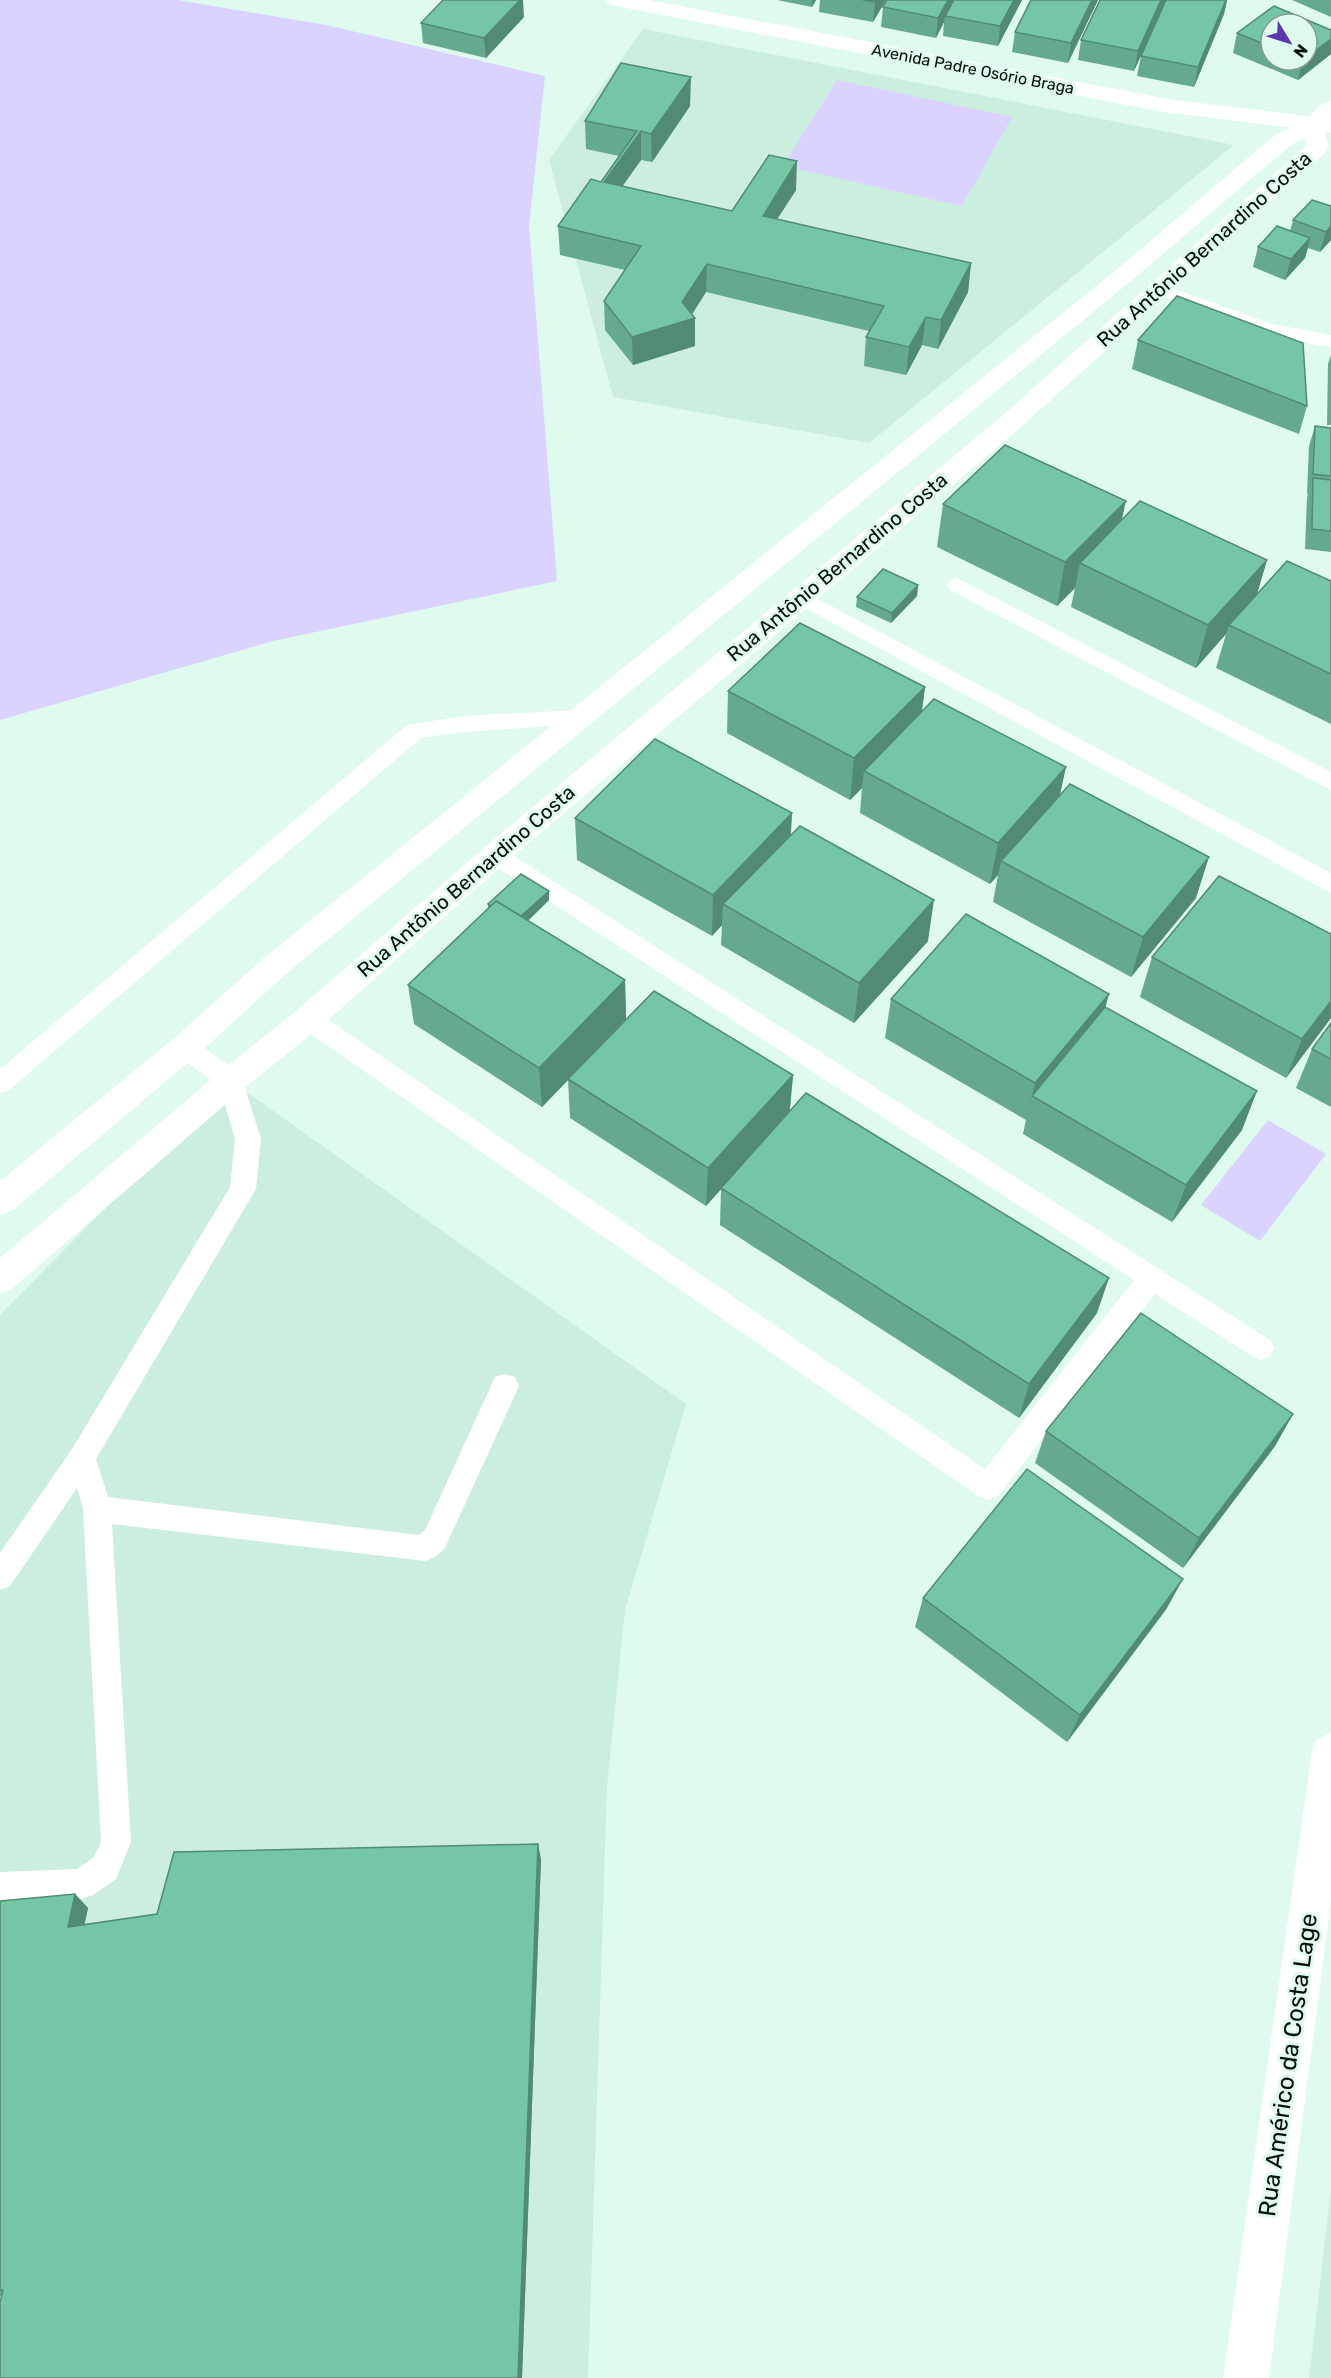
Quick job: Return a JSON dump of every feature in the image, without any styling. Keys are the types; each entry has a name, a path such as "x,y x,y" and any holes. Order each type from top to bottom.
{"street":[{"name":"Avenida Padre Osório Braga","path":"616,0 1174,106 1325,120"},
{"name":"Rua Antônio Bernardino Costa","path":"0,1279 231,1081 309,1019 495,855 1026,408 1318,147 1325,120"},
{"name":"Rua Antônio Bernardino Costa","path":"0,1201 185,1047 276,965 985,389 1283,140 1325,120"},
{"path":"985,389 1026,408"},
{"name":"Rua Américo da Costa Lage","path":"1246,2378 1331,1752"}],"lane":[{"path":"1159,289 1264,327 1314,340 1331,341"},
{"path":"957,585 1331,782"},
{"path":"801,597 1331,884"},
{"path":"0,1083 416,731 463,724 578,718"},
{"path":"495,855 1261,1348"},
{"path":"309,1019 988,1487 1152,1278"},
{"path":"0,1577 82,1458 243,1189 248,1139 231,1081 185,1047"},
{"path":"97,1509 425,1548 435,1539 505,1386"},
{"path":"0,1887 82,1884 105,1868 116,1842 97,1509 82,1458"}],"shaded area":[{"path":"0,0 178,0 326,25 545,76 529,226 557,581 273,641 0,720"},
{"path":"643,29 1234,145 869,443 613,397 549,160"},
{"path":"837,80 1012,117 962,206 783,166"},
{"path":"231,1081 686,1404 625,1610 607,1786 588,2378 0,2378 0,1315"},
{"path":"1268,1120 1326,1154 1260,1241 1201,1205"},
{"path":"1331,2190 1331,2378 1309,2378"}],"building":[{"path":"443,0 520,0 484,38 421,23"},
{"path":"887,0 948,0 938,18 883,7"},
{"path":"954,0 1014,0 1000,26 945,16"},
{"path":"1031,0 1092,0 1071,43 1015,32"},
{"path":"1100,0 1161,0 1138,51 1081,40"},
{"path":"1166,0 1226,0 1198,67 1141,56"},
{"path":"1274,6 1288,12 1266,12"},
{"path":"1259,17 1259,42 1237,33"},
{"path":"1319,25 1331,30 1331,39 1319,48"},
{"path":"621,63 691,77 651,134 641,131 604,182 732,211 769,155 797,161 763,216 971,263 941,320 926,317 909,347 866,337 884,306 707,264 682,302 695,318 632,337 604,301 641,246 558,226 591,179 601,182 637,131 585,121"},
{"path":"1312,200 1331,206 1331,226 1326,232 1293,220"},
{"path":"1277,226 1310,238 1291,259 1258,247"},
{"path":"1177,296 1303,343 1307,406 1138,340"},
{"path":"1315,426 1331,428 1331,476 1313,474"},
{"path":"1005,445 1126,501 1065,562 943,504"},
{"path":"1313,478 1331,480 1331,531 1312,529"},
{"path":"1140,501 1267,560 1208,625 1080,563"},
{"path":"1287,561 1331,581 1331,674 1229,625"},
{"path":"883,569 918,585 892,613 857,597"},
{"path":"800,623 925,687 854,758 728,691"},
{"path":"934,699 1066,767 998,843 864,771"},
{"path":"655,739 792,813 713,895 575,818"},
{"path":"1070,784 1209,857 1143,937 1001,861"},
{"path":"800,826 934,900 859,983 723,904"},
{"path":"521,874 549,891 521,916 496,901 491,906 488,904"},
{"path":"1219,876 1331,934 1331,1001 1302,1039 1152,957"},
{"path":"496,901 625,980 539,1068 408,985"},
{"path":"966,914 1109,994 1035,1083 891,999"},
{"path":"654,991 793,1075 708,1168 568,1079"},
{"path":"1105,1007 1257,1091 1186,1185 1032,1096"},
{"path":"1331,1023 1331,1059 1312,1049"},
{"path":"806,1093 1109,1278 1029,1384 721,1188"},
{"path":"1141,1313 1293,1414 1199,1538 1046,1431"},
{"path":"1027,1469 1183,1579 1080,1715 923,1598"},
{"path":"538,1844 518,2378 0,2378 0,2302 3,2290 0,2290 0,1901 75,1894 68,1927 157,1914 174,1852"}]}
